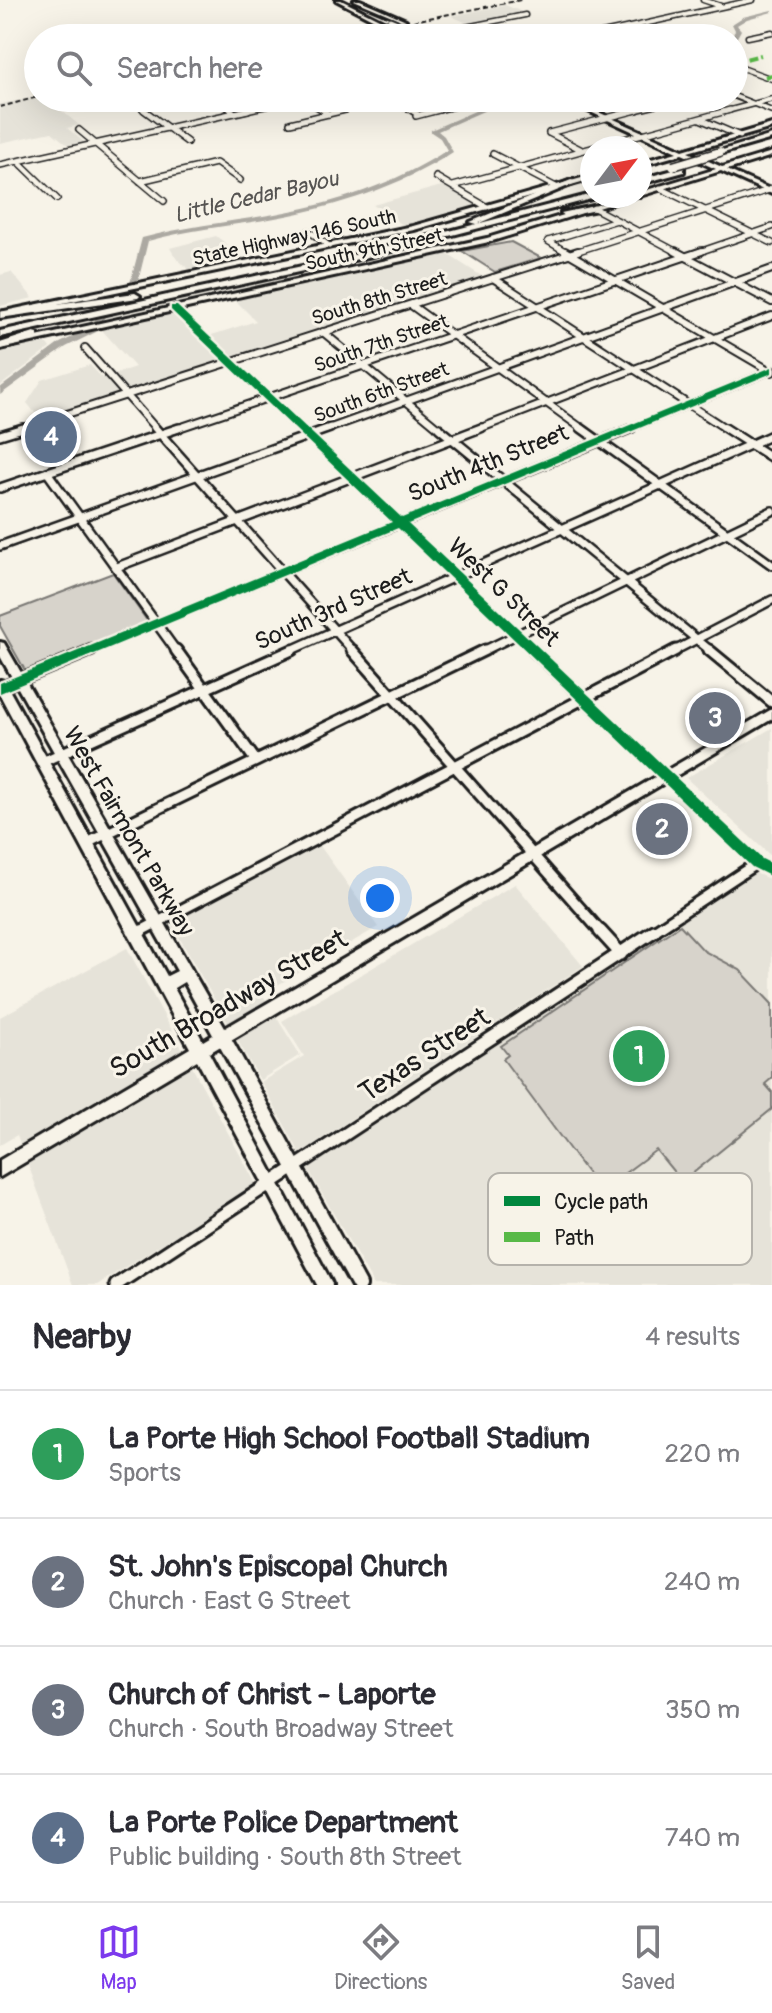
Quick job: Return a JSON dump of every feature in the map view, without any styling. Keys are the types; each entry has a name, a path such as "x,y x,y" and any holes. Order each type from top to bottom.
{"highway":[{"path":"652,175 772,137"},
{"path":"724,154 772,144"},
{"path":"466,226 574,182"},
{"path":"0,346 142,296 466,226 580,193"},
{"path":"0,315 124,313 486,227 580,200"},
{"path":"486,227 594,208"},
{"path":"0,331 92,314"}],"main road":[{"path":"338,0 384,23 404,20 356,0"},
{"path":"347,0 400,24"},
{"path":"594,112 770,190"},
{"path":"652,161 772,126"},
{"path":"699,147 700,152 721,162 738,164"},
{"path":"652,190 772,154"},
{"path":"665,157 681,159 702,168 703,175"},
{"path":"738,164 737,172 747,181"},
{"name":"State Highway 146 South","path":"0,315 414,228 580,180"},
{"name":"South 9th Street","path":"124,313 174,308 489,240 594,208"},
{"name":"West Fairmont Parkway","path":"0,646 222,1036"},
{"name":"West Fairmont Parkway","path":"1,687 199,1049"},
{"name":"South Broadway Street","path":"0,1169 772,713"},
{"path":"164,986 185,974"}],"street":[{"path":"703,0 723,7"},
{"path":"645,24 753,0"},
{"path":"480,24 525,15"},
{"path":"748,37 772,32"},
{"path":"748,70 772,79"},
{"path":"748,106 772,99"},
{"path":"748,102 772,111"},
{"path":"146,112 187,142"},
{"path":"0,165 240,112"},
{"path":"290,123 337,112"},
{"path":"580,149 549,133 630,112"},
{"path":"634,136 725,112"},
{"path":"700,119 740,136"},
{"path":"79,130 164,201"},
{"path":"453,186 580,151"},
{"path":"493,154 556,187"},
{"path":"18,161 57,199"},
{"path":"140,181 216,163 240,180"},
{"path":"436,177 487,207"},
{"path":"660,188 772,243"},
{"name":"South 8th Street","path":"0,435 770,190"},
{"path":"594,208 772,302"},
{"path":"617,220 548,241 771,371"},
{"name":"South 7th Street","path":"0,488 772,227"},
{"path":"309,231 329,246"},
{"name":"South 6th Street","path":"0,546 772,269"},
{"path":"493,278 772,458"},
{"path":"411,305 772,565"},
{"name":"West G Street","path":"174,308 757,863 772,871"},
{"path":"117,567 772,316"},
{"path":"323,332 772,702"},
{"path":"85,348 621,954"},
{"name":"South 4th Street","path":"1,687 771,371"},
{"name":"South 3rd Street","path":"42,762 772,435"},
{"path":"47,472 256,761"},
{"path":"87,843 772,511"},
{"path":"135,934 772,600"},
{"name":"Texas Street","path":"116,1285 757,863"},
{"path":"222,1036 359,1285"},
{"path":"199,1049 325,1285"}],"shaded area":[{"path":"505,5 527,14 477,24 451,16"},
{"path":"24,100 24,112 63,112 79,125 67,128 85,143 69,146 52,132 0,143 0,104"},
{"path":"445,185 479,206 406,227 373,205"},
{"path":"216,236 247,260 192,272 170,248"},
{"path":"511,242 541,258 495,272 462,251"},
{"path":"447,254 483,277 40,419 27,403 42,380 90,365 102,378 135,367 101,329 171,313 199,339 256,321 235,300"},
{"path":"11,272 33,298 0,306 0,275"},
{"path":"44,340 50,348 0,386 0,350"},
{"path":"113,573 148,622 26,672 0,626 0,616"},
{"path":"772,728 772,857 686,778"},
{"path":"320,846 378,927 262,994 300,1055 260,1080 171,923"},
{"path":"755,873 772,880 772,1285 374,1285 308,1169"},
{"path":"515,884 583,966 300,1153 261,1082 304,1056 282,1021"},
{"path":"680,925 704,951 740,970 772,1004 772,1078 765,1084 772,1092 772,1109 693,1173 675,1173 656,1150 625,1173 587,1173 503,1059 508,1055 501,1046"},
{"path":"127,948 256,1184 97,1285 73,1285 17,1135 0,1145 0,1017"}],"waterway":[{"name":"Little Cedar Bayou","path":"736,24 745,18 772,11"},
{"name":"Little Cedar Bayou","path":"0,392 63,345 95,329 100,317 132,292 145,240 311,208 374,190 415,172 451,151 442,137 433,131 477,112"}],"railway":[{"path":"398,24 521,0"},
{"path":"0,107 24,101"}],"marked path":[{"path":"748,58 761,55"},
{"path":"765,77 772,75"}],"cycle path":[{"path":"174,308 757,863 772,871"},
{"path":"0,688 772,370"}],"place":[{"name":"La Porte Police Department","path":"51,437"},
{"name":"Church of Christ - Laporte","path":"715,718"},
{"name":"St. John's Episcopal Church","path":"662,829"},
{"name":"La Porte High School Football Stadium","path":"639,1056"}]}
